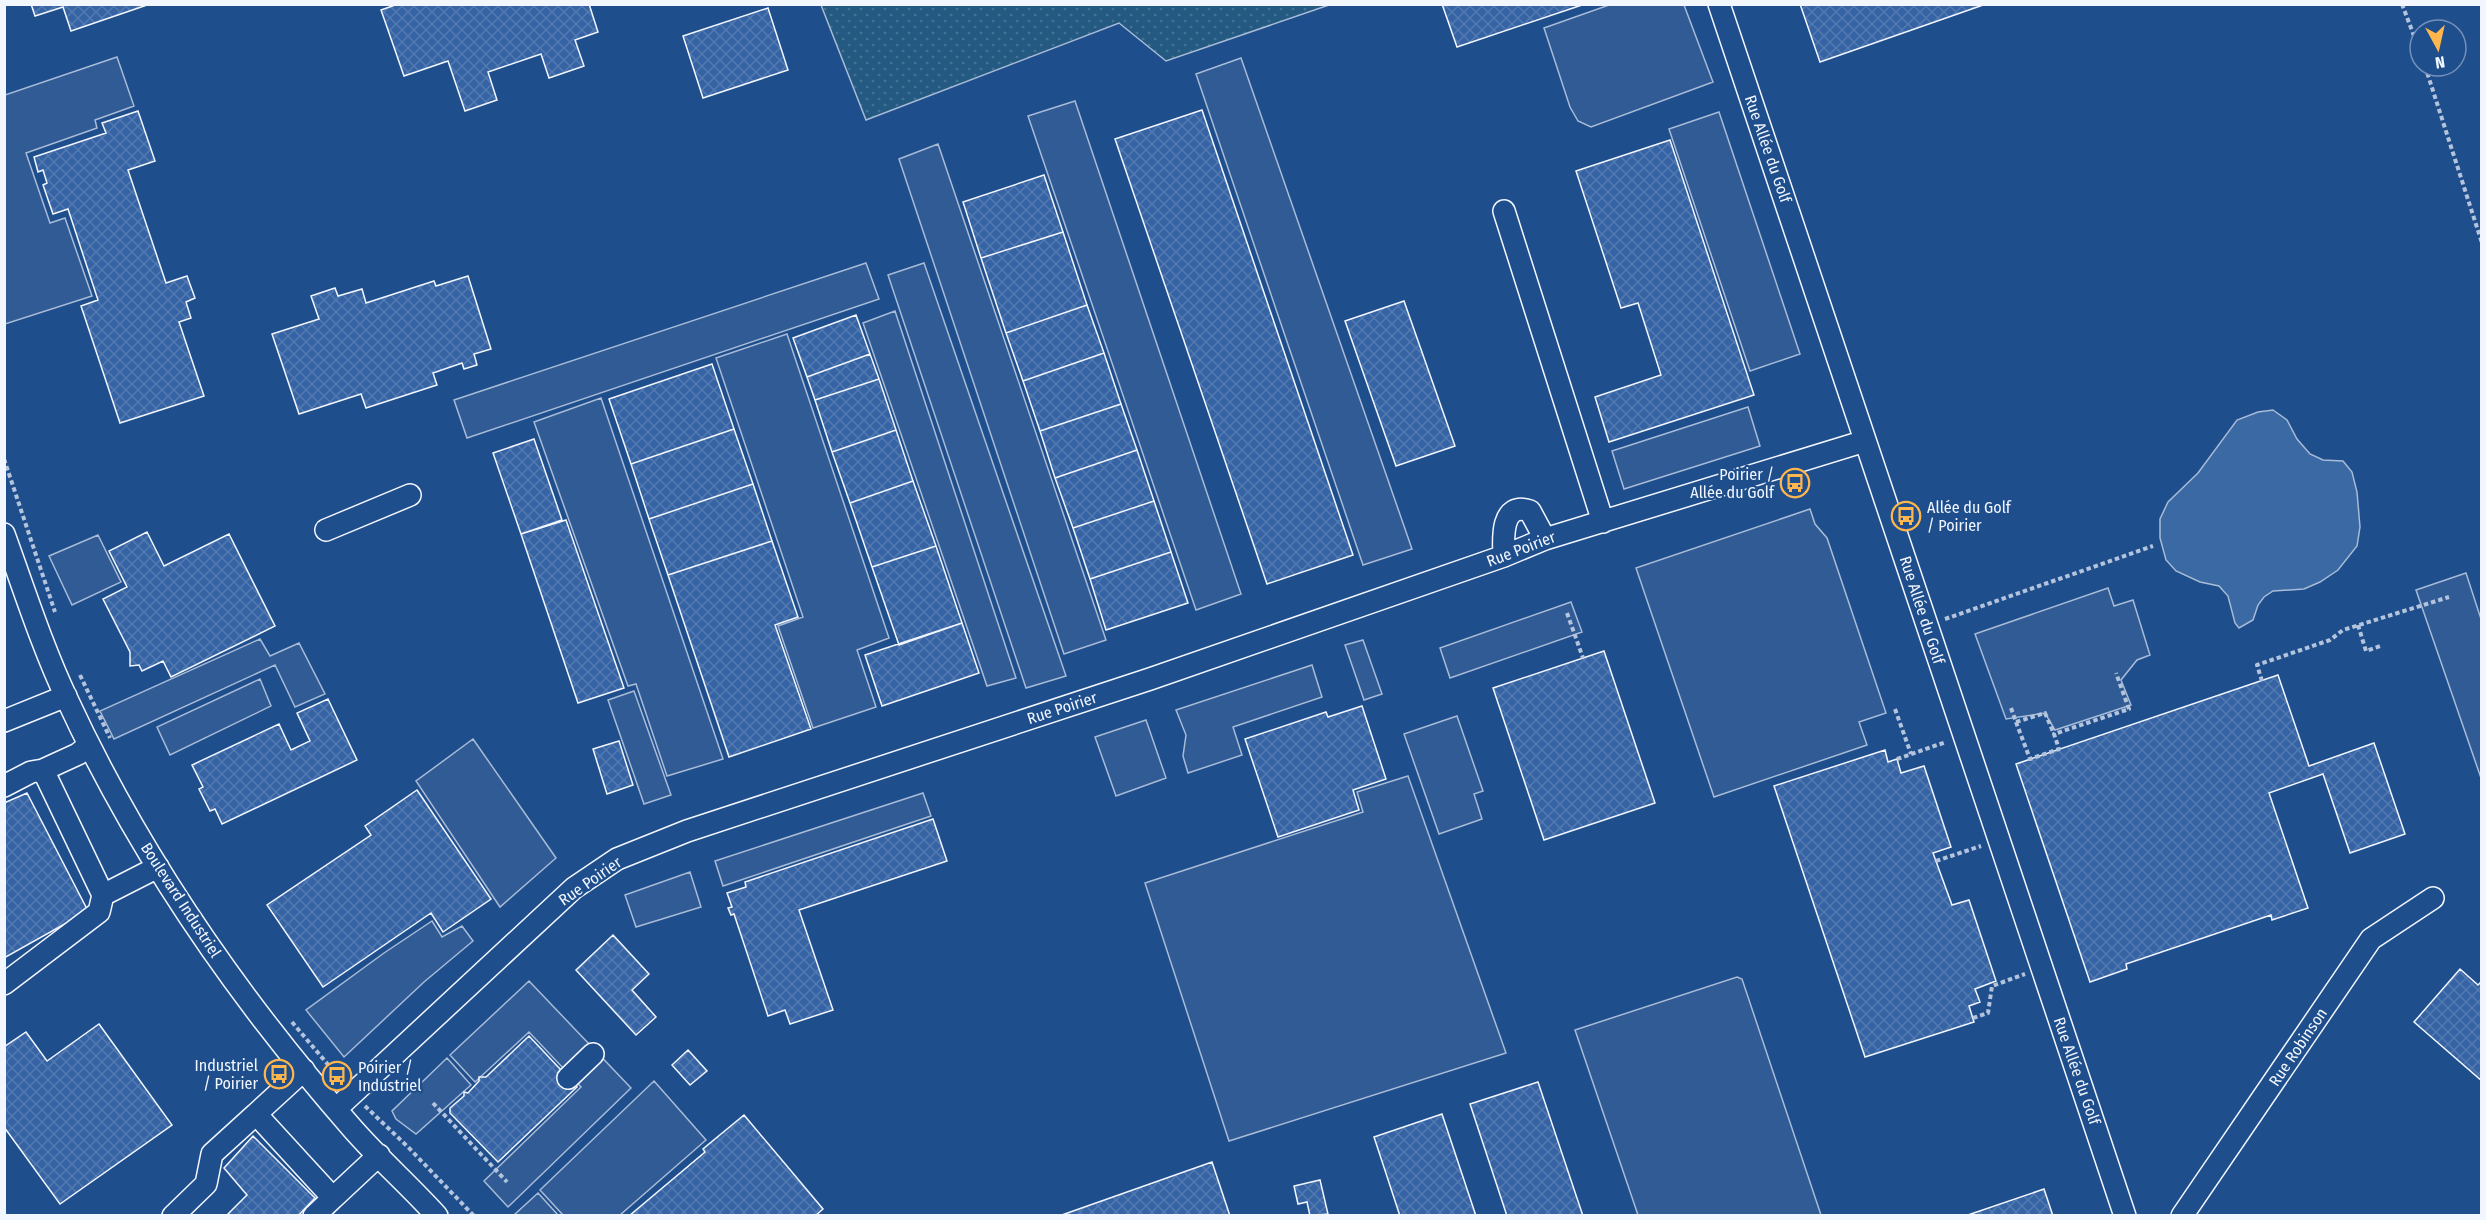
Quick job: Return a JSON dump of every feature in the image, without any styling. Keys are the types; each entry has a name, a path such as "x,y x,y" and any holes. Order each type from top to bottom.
{"street":[{"name":"Rue Allée du Golf","path":"1719,4 2126,1215"},
{"path":"1504,211 1603,522"},
{"name":"Rue Poirier","path":"336,1109 574,888 617,859 676,835 1150,679 1504,556 1545,539 1865,441"},
{"path":"326,530 410,495"},
{"path":"1504,556 1503,531 1508,516 1513,511 1519,509 1530,512 1545,539"},
{"name":"Boulevard Industriel","path":"4,534 66,696 124,811 158,867 210,945 304,1070 426,1212"},
{"path":"4,721 66,696"},
{"path":"4,786 78,754 89,745"},
{"path":"4,984 99,912 103,895 43,770"},
{"path":"103,895 158,867"},
{"name":"Rue Robinson","path":"2182,1215 2371,939 2433,898"},
{"path":"568,1078 593,1054"},
{"path":"173,1215 206,1184 212,1155 304,1070"},
{"path":"256,1114 333,1198"},
{"path":"314,1215 379,1155"}],"path":[{"path":"2402,4 2408,20"},
{"path":"2429,78 2481,243"},
{"path":"4,459 58,620"},
{"path":"1927,626 2153,546"},
{"path":"2262,681 2256,665 2330,640 2343,630 2448,597"},
{"path":"1567,613 1583,658"},
{"path":"2358,626 2366,651 2380,646"},
{"path":"78,670 113,744"},
{"path":"2054,734 2129,709 2116,673"},
{"path":"2011,708 2016,722 2030,759 2059,749 2045,712 2016,722"},
{"path":"1895,710 1911,754"},
{"path":"1897,759 1964,736"},
{"path":"1936,861 1999,840"},
{"path":"1973,1018 1988,1013 1992,986 2042,968"},
{"path":"290,1020 337,1076"},
{"path":"433,1103 507,1182"},
{"path":"373,1115 408,1147 474,1215"}],"shaded area":[{"path":"821,5 1329,5 1166,61 1119,23 866,120"},
{"path":"1609,5 1684,5 1713,82 1591,127 1578,121 1570,107 1544,28"},
{"path":"117,57 134,106 95,120 97,128 26,153 50,223 65,218 92,296 5,324 5,95"},
{"path":"1241,58 1412,549 1363,565 1196,74"},
{"path":"1075,101 1241,594 1196,610 1028,116"},
{"path":"1719,112 1800,354 1750,371 1669,129"},
{"path":"938,144 1106,640 1064,654 899,159"},
{"path":"866,263 879,299 467,438 454,400"},
{"path":"924,263 1066,676 1026,688 888,275"},
{"path":"895,311 1016,678 987,686 863,323"},
{"path":"787,334 889,638 857,650 876,707 813,728 778,626 803,617 716,358"},
{"path":"601,398 723,759 667,776 636,684 628,686 534,422"},
{"path":"1748,407 1760,446 1624,489 1612,451"},
{"path":"2273,410 2287,420 2297,439 2310,454 2323,460 2343,461 2352,472 2357,492 2360,527 2357,546 2338,570 2304,589 2273,591 2258,605 2253,620 2239,628 2235,623 2228,596 2219,586 2200,582 2176,571 2166,560 2160,538 2160,519 2168,502 2198,473 2237,420 2258,412"},
{"path":"1810,509 1815,524 1827,538 1886,713 1859,722 1867,745 1714,797 1636,568"},
{"path":"98,535 121,582 72,605 49,556"},
{"path":"2466,573 2481,619 2481,778 2416,590"},
{"path":"2108,588 2114,606 2133,600 2150,655 2137,660 2121,680 2131,705 2055,730 2045,713 2006,719 1975,634"},
{"path":"1571,602 1582,632 1450,678 1440,648"},
{"path":"260,639 270,656 299,643 325,694 295,707 275,665 114,739 100,711"},
{"path":"1363,640 1382,694 1364,700 1345,645"},
{"path":"1312,665 1322,697 1233,727 1242,755 1188,773 1183,756 1186,735 1176,710"},
{"path":"260,679 271,706 170,755 157,727"},
{"path":"634,691 671,795 644,804 608,700"},
{"path":"1457,716 1483,791 1474,794 1482,819 1439,834 1404,734"},
{"path":"1146,720 1166,778 1116,796 1095,737"},
{"path":"473,739 556,858 500,907 416,781"},
{"path":"1408,776 1506,1053 1229,1141 1145,883 1363,812 1357,792"},
{"path":"923,793 931,816 723,886 715,861"},
{"path":"690,872 701,907 636,927 625,895"},
{"path":"432,921 442,937 462,926 473,941 424,982 344,1057 306,1010"},
{"path":"1737,977 1742,979 1821,1215 1638,1215 1575,1030"},
{"path":"529,981 631,1088 508,1207 484,1181 581,1087 529,1032 475,1082 450,1055"},
{"path":"447,1058 471,1085 416,1134 396,1119 392,1111"},
{"path":"654,1081 706,1140 620,1215 563,1215 540,1190"},
{"path":"538,1193 558,1215 514,1215"}],"building":[{"path":"31,4 150,4 71,31 63,7 35,16"},
{"path":"398,4 589,4 598,32 575,40 584,66 549,78 541,54 488,72 497,100 465,111 448,61 404,76 381,10"},
{"path":"1442,4 1585,4 1457,47"},
{"path":"1800,4 1986,4 1820,62"},
{"path":"768,8 788,70 703,98 683,36"},
{"path":"1202,110 1353,555 1267,584 1115,139"},
{"path":"138,111 155,161 128,170 166,283 187,276 195,298 186,302 191,318 179,322 204,396 120,423 81,306 98,300 68,209 53,214 43,185 47,183 43,170 38,172 34,157 106,133 102,123"},
{"path":"1670,140 1754,395 1609,442 1595,397 1661,375 1638,303 1621,308 1576,171"},
{"path":"1044,175 1063,232 981,258 963,202"},
{"path":"1063,232 1087,305 1006,333 981,258"},
{"path":"468,276 491,349 474,354 477,365 464,369 462,363 433,373 437,385 366,408 361,394 299,414 272,334 319,319 311,296 335,288 338,296 362,289 366,303 434,281 436,286"},
{"path":"1404,301 1455,446 1396,466 1345,321"},
{"path":"1087,305 1104,353 1023,381 1006,333"},
{"path":"856,315 870,354 807,377 793,338"},
{"path":"1104,353 1121,404 1040,431 1023,381"},
{"path":"870,354 879,379 815,400 807,377"},
{"path":"712,364 734,429 631,464 609,399"},
{"path":"879,379 896,430 832,452 815,400"},
{"path":"1121,404 1137,450 1055,478 1040,431"},
{"path":"734,429 753,484 649,519 631,464"},
{"path":"896,430 913,481 850,503 832,452"},
{"path":"534,439 562,520 521,534 493,453"},
{"path":"1137,450 1154,501 1073,528 1055,478"},
{"path":"913,481 936,546 872,567 850,503"},
{"path":"753,484 772,541 668,575 649,519"},
{"path":"1154,501 1171,552 1090,579 1073,528"},
{"path":"566,520 624,688 578,703 521,534"},
{"path":"147,532 164,566 229,534 275,626 171,677 163,661 142,671 139,665 130,666 130,652 103,599 127,587 109,551"},
{"path":"772,541 798,617 775,625 811,729 729,757 668,575"},
{"path":"936,546 962,623 899,645 872,567"},
{"path":"1171,552 1188,603 1106,630 1090,579"},
{"path":"962,623 979,673 882,706 865,655"},
{"path":"1604,651 1655,803 1544,840 1493,688"},
{"path":"2278,675 2309,766 2374,743 2405,834 2350,853 2323,774 2269,793 2308,908 2272,920 2271,915 2126,964 2127,969 2090,982 2016,764"},
{"path":"328,699 357,760 222,824 215,809 210,811 199,789 203,787 192,765 279,724 291,750 310,741 297,713"},
{"path":"1362,706 1386,779 1353,790 1359,810 1278,837 1245,739 1326,712 1328,717"},
{"path":"619,741 633,785 607,794 593,749"},
{"path":"1885,750 1888,762 1897,759 1901,773 1924,766 1951,847 1933,853 1952,905 1969,900 1996,981 1975,989 1980,1002 1969,1006 1974,1022 1865,1057 1774,786"},
{"path":"417,790 491,899 443,932 431,913 323,987 267,905 371,835 365,826"},
{"path":"27,793 88,911 4,958 4,803"},
{"path":"933,819 947,861 799,910 833,1010 790,1024 785,1010 768,1016 734,914 731,915 728,908 732,907 727,893 746,887 745,882"},
{"path":"613,935 649,974 632,990 656,1017 636,1035 576,970"},
{"path":"2460,969 2478,985 2482,981 2482,1081 2414,1022"},
{"path":"99,1024 172,1125 60,1204 4,1127 4,1047 26,1032 47,1061"},
{"path":"529,1036 577,1087 498,1162 450,1113 450,1108 464,1096 464,1092 468,1093 479,1081 479,1077 486,1077"},
{"path":"688,1050 707,1071 690,1085 672,1065"},
{"path":"1538,1082 1583,1216 1507,1216 1470,1104"},
{"path":"1442,1114 1476,1216 1400,1216 1374,1137"},
{"path":"744,1115 823,1209 815,1216 629,1216 705,1152 703,1149"},
{"path":"253,1136 315,1198 298,1216 226,1216 247,1195 224,1168"},
{"path":"1212,1162 1230,1216 1059,1216"},
{"path":"1320,1180 1328,1214 1310,1216 1307,1202 1298,1204 1294,1186"},
{"path":"2044,1189 2053,1216 1965,1216"}],"place":[{"name":"Poirier / Allée du Golf","path":"1795,483"},
{"name":"Allée du Golf / Poirier","path":"1906,516"},
{"name":"Industriel / Poirier","path":"279,1074"},
{"name":"Poirier / Industriel","path":"337,1076"}]}
